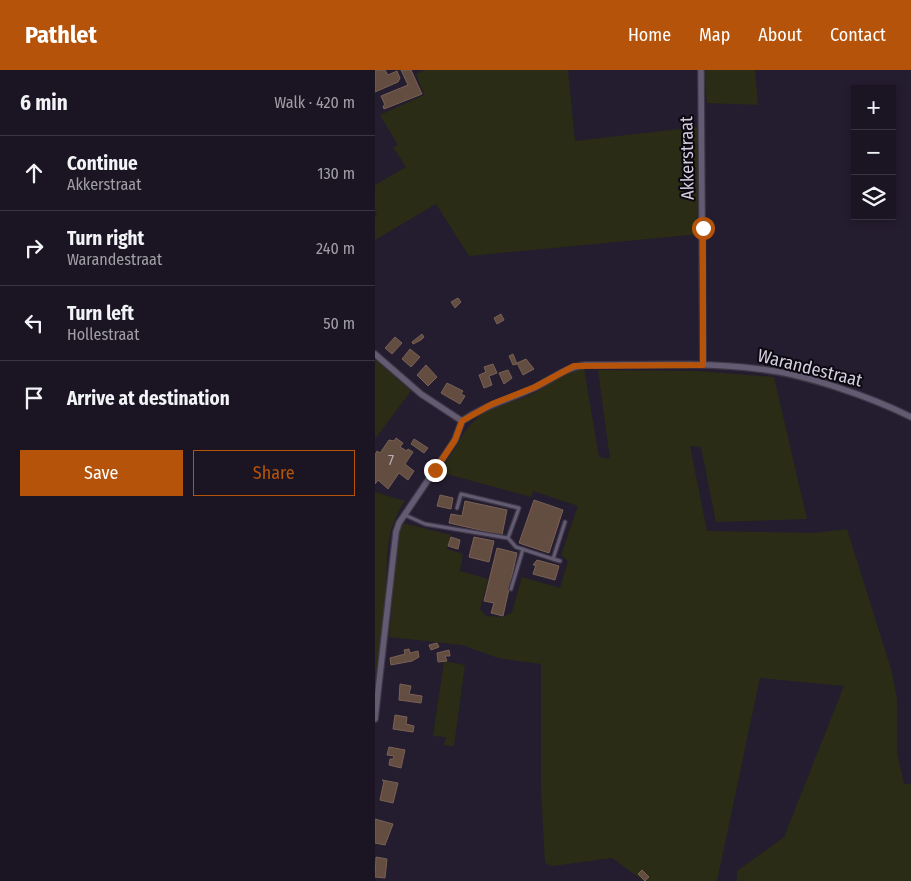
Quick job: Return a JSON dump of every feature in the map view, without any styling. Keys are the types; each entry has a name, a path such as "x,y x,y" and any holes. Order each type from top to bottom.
{"street":[{"name":"Akkerstraat","path":"701,70 703,365"},
{"path":"375,354 421,394 462,421 455,440 399,523 393,542 387,619 375,719"},
{"name":"Warandestraat","path":"462,421 492,404 535,387 574,366 703,365 761,369 804,379 883,403 911,417"}],"lane":[{"path":"457,508 461,494 519,508 508,538"},
{"path":"405,514 425,524 508,538 516,547 560,561"},
{"path":"553,558 565,522"},
{"path":"511,588 523,549"}],"green space":[{"path":"425,70 568,70 575,141 697,127 700,234 469,256 436,204 375,240 375,217 377,214 375,211 375,185 406,167 393,147 398,145 380,115 424,95 416,74"},
{"path":"704,70 755,70 758,105 707,103"},
{"path":"375,359 411,391 375,439"},
{"path":"584,368 599,457 610,459 598,370 698,371 774,377 807,519 716,522 701,447 690,446 707,531 814,533 847,529 892,672 897,699 897,753 904,784 911,784 911,881 737,881 737,871 784,837 844,686 760,678 717,881 644,881 612,858 553,866 545,863 541,788 541,664 498,658 462,645 389,637 398,537 403,523 451,535 447,549 463,554 460,571 488,579 480,609 486,616 504,617 512,612 522,577 560,588 568,561 561,555 578,506 533,491 531,497 443,473 441,469 468,427 483,413 497,406 531,395 565,375"},
{"path":"375,492 405,501 393,525 388,547 382,631 375,688"},
{"path":"444,661 465,665 454,746 444,745 446,737 433,736"}],"building":[{"path":"375,70 385,70 388,75 397,71 400,78 398,82 375,92"},
{"path":"401,70 411,70 422,94 384,109 383,106 385,105 381,96 408,85"},
{"path":"458,298 461,302 455,308 451,302"},
{"path":"501,314 504,320 497,324 494,318"},
{"path":"422,334 424,337 413,344 412,342"},
{"path":"395,337 402,343 392,354 385,348"},
{"path":"410,349 420,357 411,367 402,359"},
{"path":"513,354 517,364 513,365 509,356"},
{"path":"526,359 534,369 523,375 517,363"},
{"path":"493,364 497,373 489,376 492,385 484,388 479,375 486,372 484,367"},
{"path":"426,365 437,377 428,386 417,375"},
{"path":"508,370 512,378 504,384 499,373"},
{"path":"447,383 463,391 461,394 465,396 460,404 441,393"},
{"path":"396,438 403,443 400,447 413,452 405,464 414,471 408,480 399,473 388,489 378,480 375,484 375,455 377,451 380,453 389,440 394,441"},
{"path":"414,439 428,448 424,453 411,444"},
{"path":"440,495 453,498 451,509 437,506"},
{"path":"534,500 563,510 549,553 519,543"},
{"path":"465,501 507,510 502,535 449,523 451,514 462,516"},
{"path":"451,537 460,540 458,549 448,546"},
{"path":"474,537 494,541 489,562 469,557"},
{"path":"497,548 517,553 503,616 491,613 494,603 484,601"},
{"path":"537,560 559,566 555,580 533,574 536,565 533,565"},
{"path":"437,643 439,647 431,650 429,645"},
{"path":"409,649 410,653 418,651 419,657 412,661 391,665 390,658 405,654 404,650"},
{"path":"449,650 450,656 445,656 447,661 438,662 437,653"},
{"path":"400,684 411,686 409,694 422,696 421,703 399,700"},
{"path":"395,715 407,717 406,724 414,726 413,732 393,729"},
{"path":"389,747 405,750 401,768 389,765 390,759 393,759 394,756 387,755"},
{"path":"382,780 398,783 393,803 380,800 384,781"},
{"path":"375,819 393,824 385,845 375,843"},
{"path":"376,857 387,859 385,878 375,877"},
{"path":"642,870 649,877 645,881 638,874"}],"route":[{"path":"435,470 459,433 462,421 492,404 535,387 566,369 585,365 703,365 703,228"}]}
